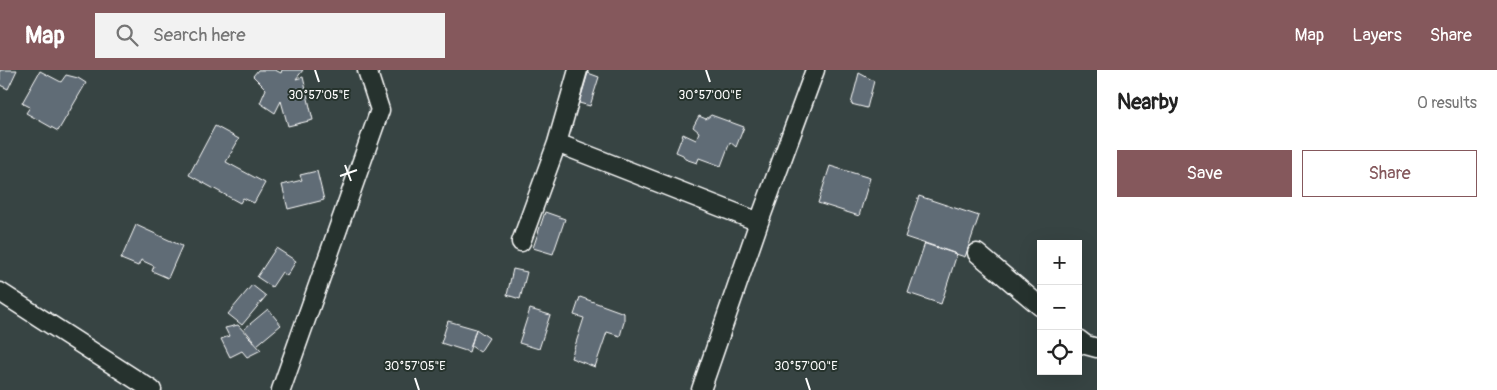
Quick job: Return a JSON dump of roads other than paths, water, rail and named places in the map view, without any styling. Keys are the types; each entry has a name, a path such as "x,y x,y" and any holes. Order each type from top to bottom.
{"street":[{"path":"281,390 380,110 367,70"},
{"path":"522,242 557,142 578,70"},
{"path":"701,390 759,222 815,70"},
{"path":"557,142 759,222"},
{"path":"977,253 1037,304"},
{"path":"0,292 152,390"},
{"path":"1082,342 1086,345 1097,348"}]}
